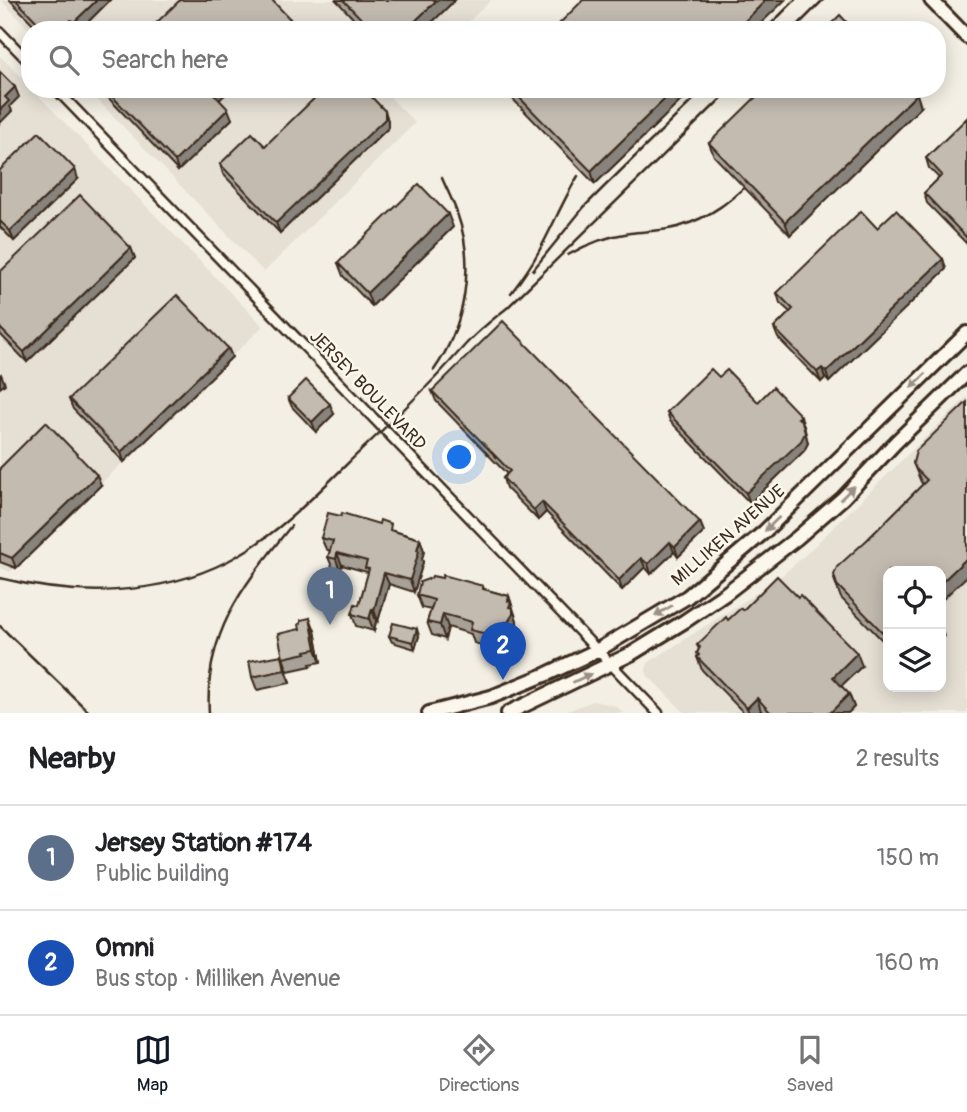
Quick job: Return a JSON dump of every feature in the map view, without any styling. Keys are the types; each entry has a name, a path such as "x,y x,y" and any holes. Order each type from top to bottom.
{"main road":[{"path":"931,0 967,37"},
{"name":"MILLIKEN AVENUE","path":"429,713 491,696 547,674 598,650 687,597 764,532 967,333"},
{"path":"508,713 612,664 715,601 797,538 843,498 967,373"}],"street":[{"path":"0,32 21,54"},
{"name":"JERSEY BOULEVARD","path":"65,98 659,713"}],"shaded area":[{"path":"1,0 491,0 469,21 21,21"},
{"path":"0,56 21,77 21,98 41,98 263,326 10,572 0,568"},
{"path":"96,98 391,98 415,123 264,272"},
{"path":"967,397 967,713 685,713 647,675 648,663 774,582"},
{"path":"593,701 616,706 623,713 562,713"}],"building":[{"path":"16,0 97,0 75,21 36,21"},
{"path":"180,0 272,0 290,19 288,21 158,21"},
{"path":"343,0 437,0 415,21 363,21"},
{"path":"583,0 766,0 745,21 562,21"},
{"path":"840,15 846,21 834,21"},
{"path":"0,72 15,87 5,97 9,101 0,110"},
{"path":"114,98 218,98 228,109 175,161"},
{"path":"315,98 373,98 385,111 385,119 276,223 220,164 252,133 265,146"},
{"path":"520,98 666,98 591,171"},
{"path":"755,98 913,98 785,222 709,143"},
{"path":"967,118 967,238 924,193 942,175 926,158"},
{"path":"39,132 75,169 10,231 0,221 0,170"},
{"path":"419,184 448,214 367,293 338,263"},
{"path":"80,195 131,248 24,352 0,328 0,272"},
{"path":"896,210 943,259 826,372 822,368 817,372 774,328 793,309 777,293 861,211 877,228"},
{"path":"177,295 228,348 121,452 69,399"},
{"path":"503,321 700,522 675,547 670,542 648,564 641,558 619,580 542,502 534,510 503,478 510,471 432,391"},
{"path":"711,369 719,377 727,370 758,402 773,387 801,416 798,418 802,421 805,433 801,441 746,493 667,412"},
{"path":"306,380 330,404 312,422 288,398"},
{"path":"967,402 967,558 946,578 946,566 883,566 883,633 837,585 834,575 837,567 927,480 913,463 916,451"},
{"path":"46,422 97,475 12,558 0,553 0,468"},
{"path":"328,513 341,516 342,513 379,524 380,520 391,524 390,530 420,539 410,580 384,573 369,619 352,614 355,604 359,605 369,569 365,568 367,561 337,553 336,559 328,557 333,541 321,538"},
{"path":"443,575 509,596 509,607 513,608 513,614 504,627 500,626 498,634 486,637 487,634 470,630 472,622 443,614 440,625 427,622 434,600 417,595 420,582 432,576 442,578"},
{"path":"777,576 798,597 800,595 857,653 833,677 849,694 830,713 771,713 757,698 747,708 697,657 700,647 697,645 726,617 728,620 741,608 743,610"},
{"path":"310,618 316,649 283,658 278,634 300,629 301,620"},
{"path":"393,623 417,629 413,642 389,636"},
{"path":"282,655 285,670 252,677 249,661"}],"railway":[{"path":"774,21 795,0"},
{"path":"802,21 823,0"},
{"path":"533,270 584,207 695,98"},
{"path":"0,578 86,590 144,587 201,573 228,561 261,541 320,491 472,338 507,308 722,98"},
{"path":"568,255 614,236 691,223 723,205 760,173"},
{"path":"511,293 536,257 578,176"},
{"path":"434,370 445,353 460,315 466,274 463,233 442,178"},
{"path":"209,713 209,684 213,658 230,611 291,526"},
{"path":"0,626 90,713"}],"place":[{"name":"Jersey Station #174","path":"330,625"},
{"name":"Omni","path":"503,680"}]}
